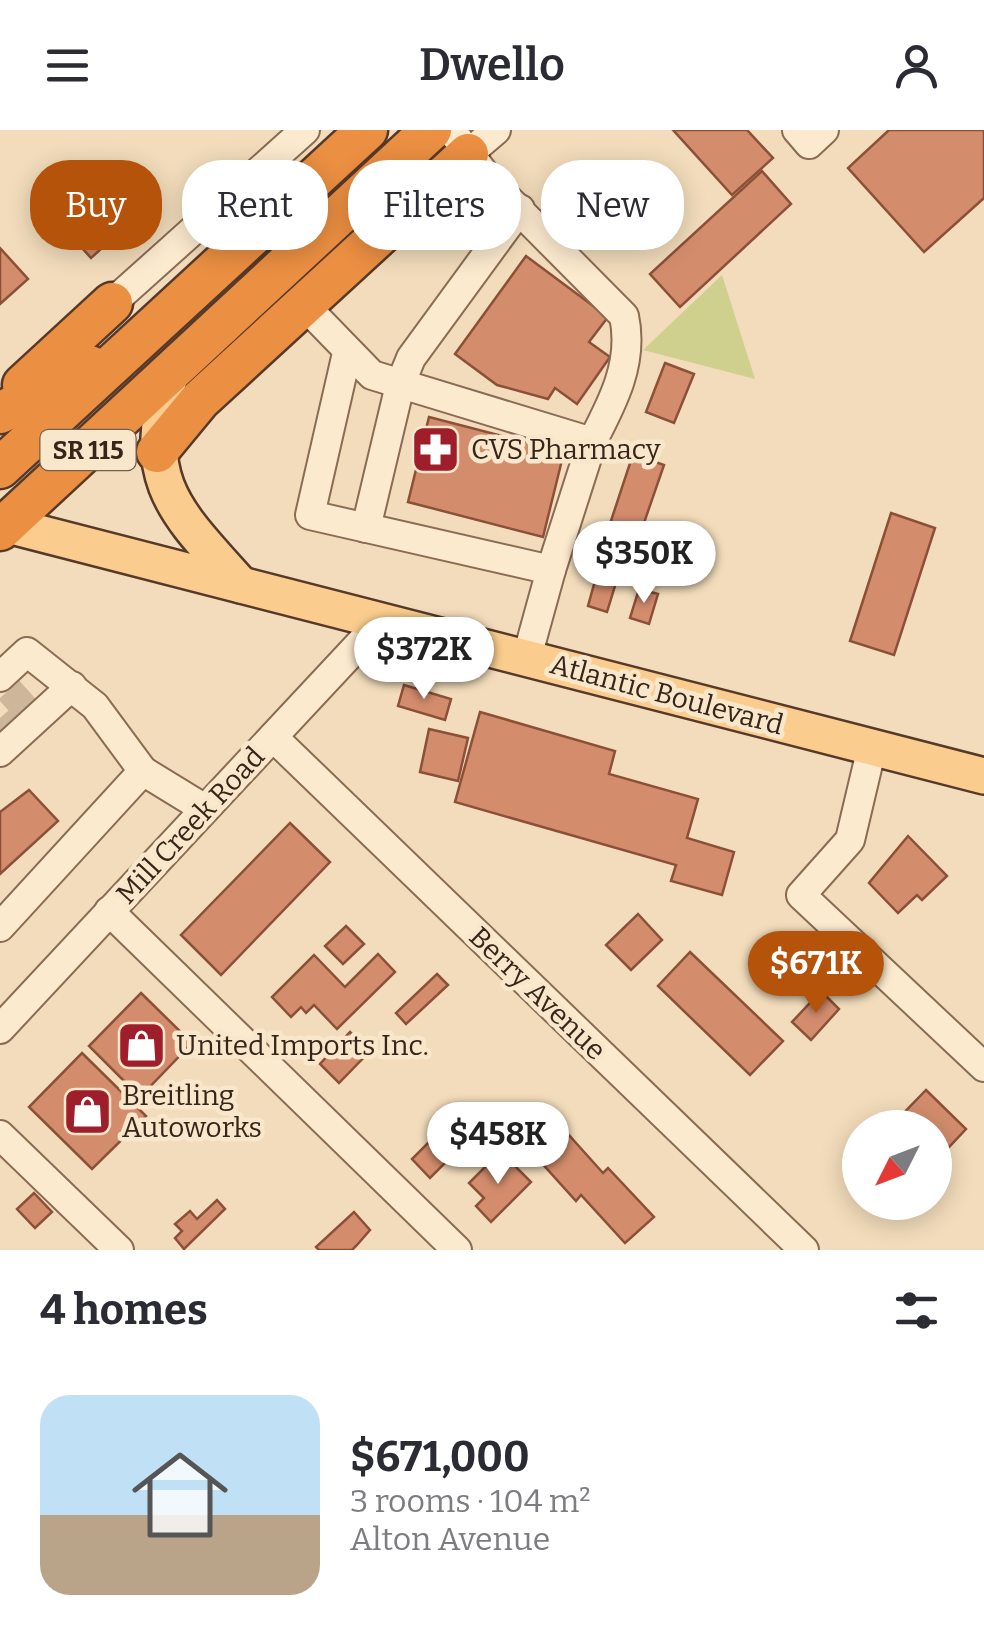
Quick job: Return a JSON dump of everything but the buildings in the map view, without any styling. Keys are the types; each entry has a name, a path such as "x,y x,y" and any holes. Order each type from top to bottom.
{"highway":[{"path":"0,468 367,130"},
{"path":"170,375 431,130"},
{"path":"157,452 200,400 304,306 472,138"},
{"path":"0,402 35,376 112,302"},
{"path":"0,413 146,334"},
{"name":"SR 115","path":"2,526 170,375"}],"main road":[{"path":"170,375 158,424 157,452 176,513 241,585"},
{"name":"Atlantic Boulevard","path":"2,526 984,776"}],"street":[{"path":"112,302 305,130"},
{"path":"797,130 809,144 824,130"},
{"path":"472,138 487,160"},
{"path":"521,210 624,316 628,335 618,394 592,442 527,658"},
{"path":"366,528 400,386 411,358 490,250"},
{"path":"304,306 372,375 592,442"},
{"path":"347,352 310,514 551,570"},
{"name":"Mill Creek Road","path":"0,1029 381,621"},
{"path":"12,711 27,652 95,706 144,772 205,809"},
{"path":"12,711 72,686"},
{"name":"Berry Avenue","path":"273,736 804,1250"},
{"path":"872,746 850,840 802,895 984,1067"},
{"path":"0,928 144,772"},
{"path":"109,912 457,1250"},
{"path":"0,1134 118,1250"}],"green space":[{"path":"722,275 755,379 643,350"}],"tunnel":[{"path":"9,690 25,708"},
{"path":"0,718 7,726"}],"place":[{"name":"CVS Pharmacy","path":"436,449"},
{"name":"United Imports Inc.","path":"141,1045"},
{"name":"Breitling Autoworks","path":"87,1111"}]}
